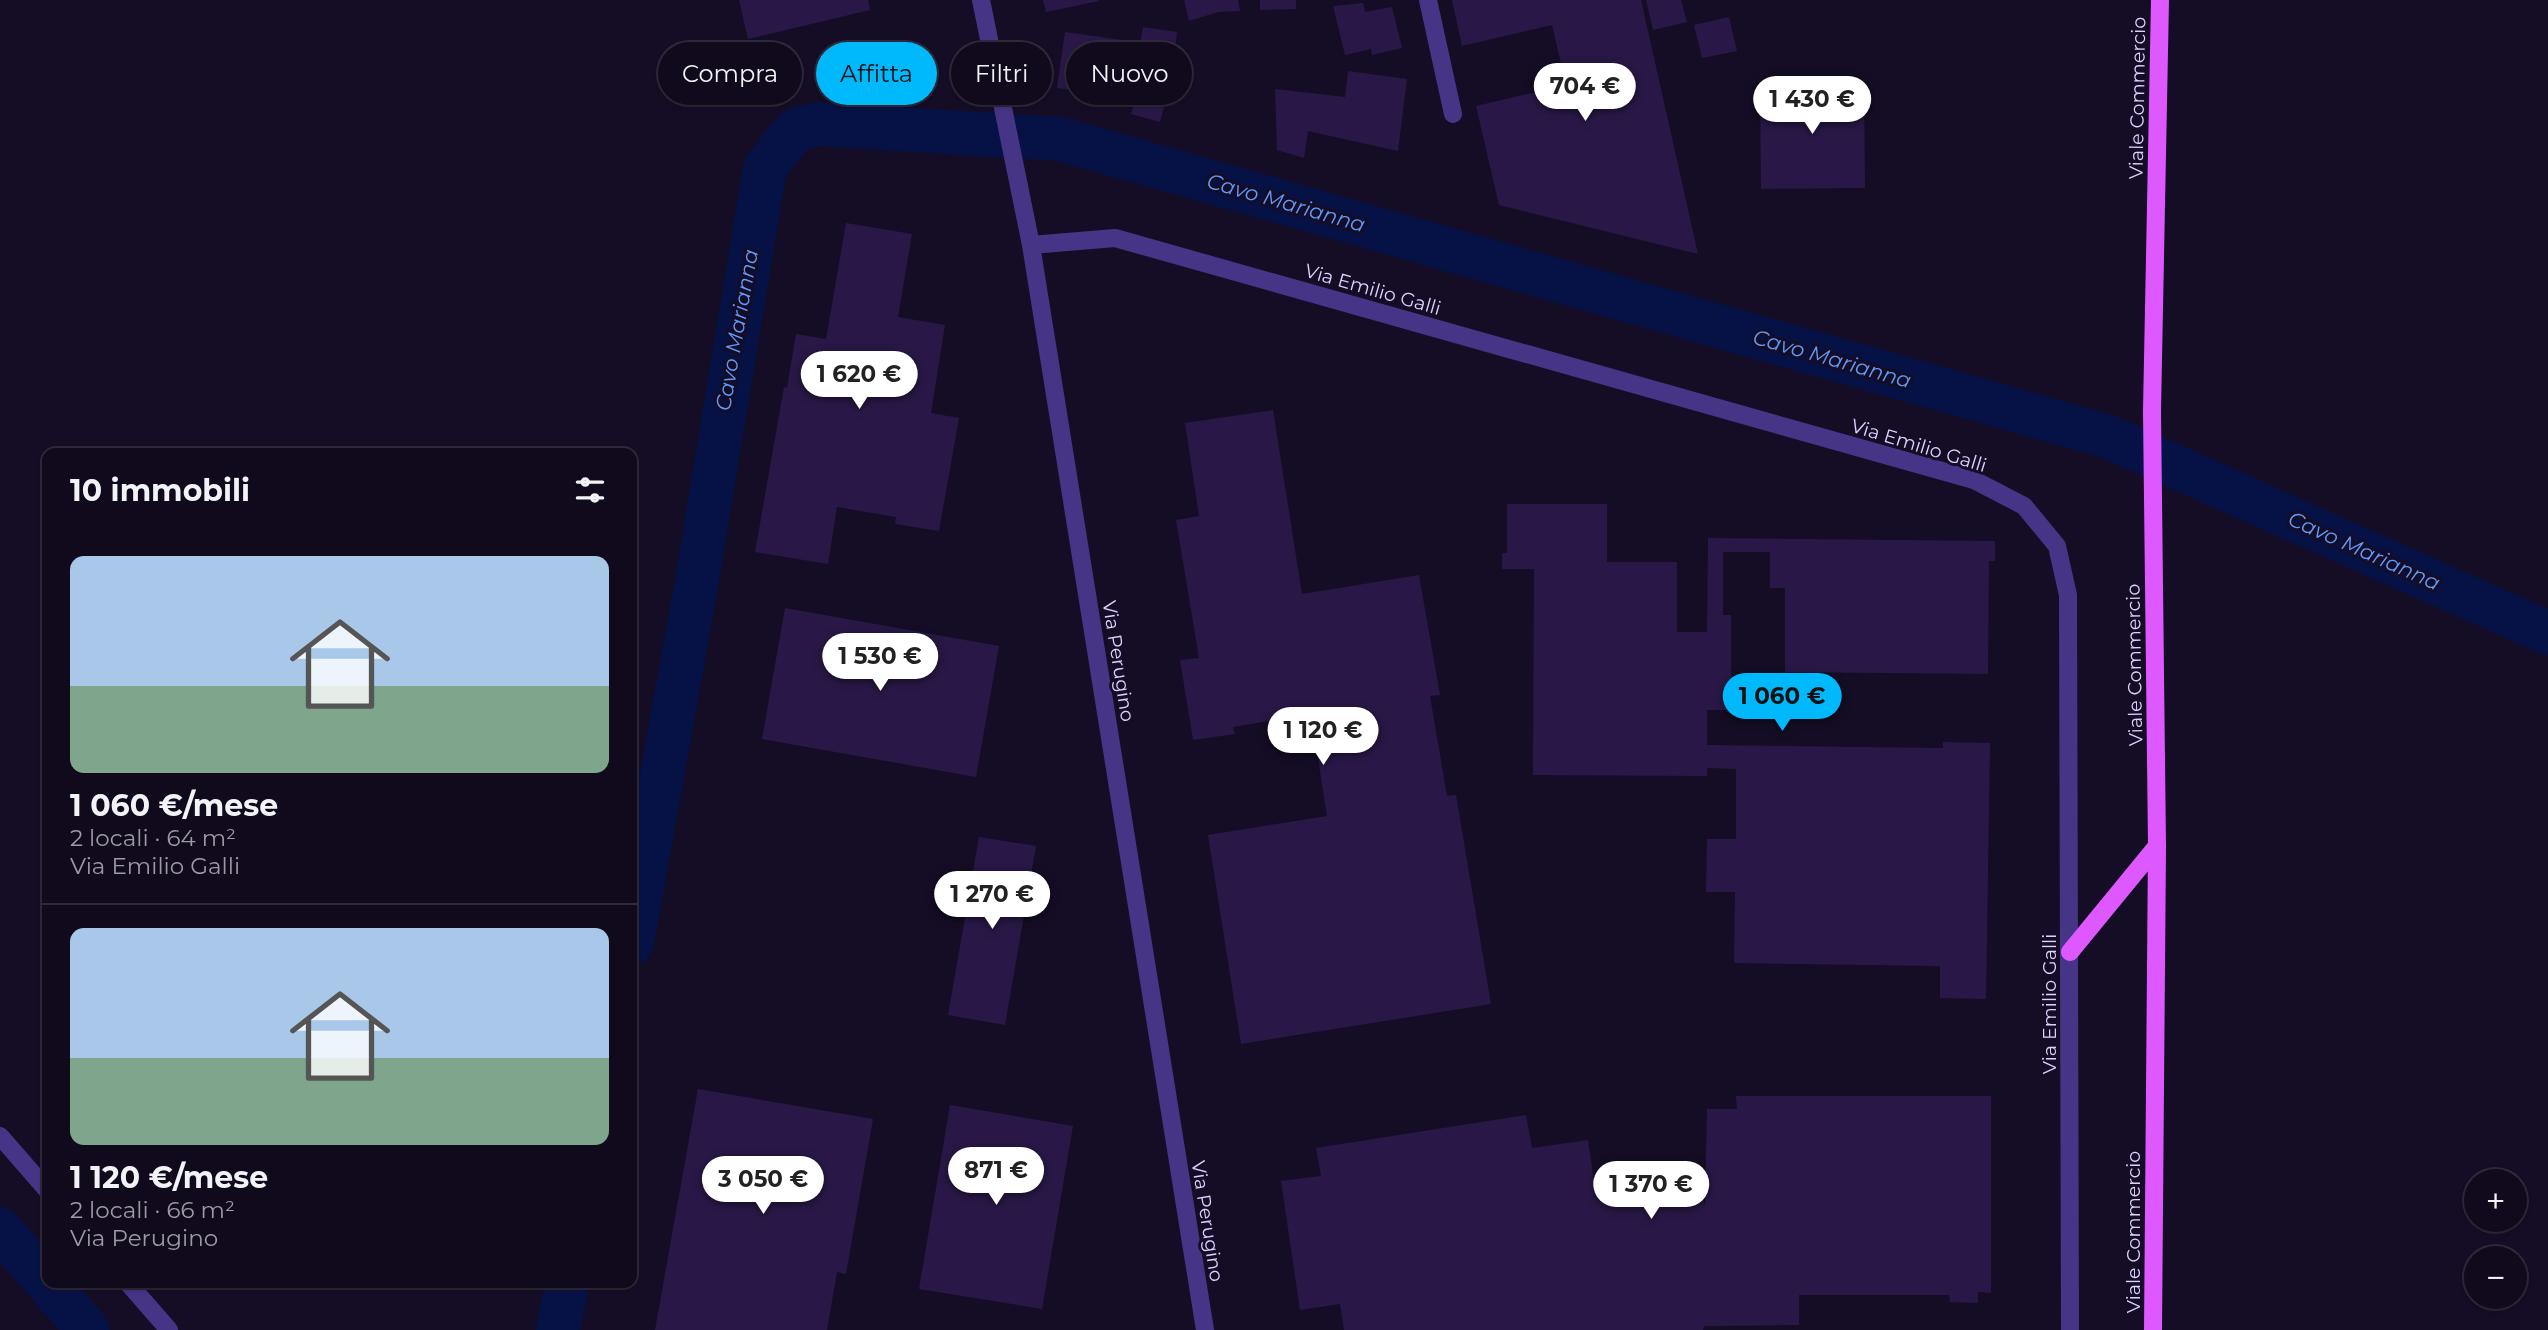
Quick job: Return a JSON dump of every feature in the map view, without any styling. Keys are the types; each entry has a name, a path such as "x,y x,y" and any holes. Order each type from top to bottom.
{"main road":[{"name":"Viale Commercio","path":"2153,1330 2157,846 2152,439 2161,0"},
{"path":"2070,952 2157,846"}],"street":[{"name":"Via Perugino","path":"981,0 1031,245 1205,1330"},
{"path":"1428,0 1453,114"},
{"name":"Via Emilio Galli","path":"1031,245 1115,238 1974,480 2024,506 2057,546 2068,595 2070,1330"},
{"path":"0,1136 42,1184"},
{"path":"132,1288 169,1330"}],"building":[{"path":"739,0 868,0 870,10 748,39"},
{"path":"1043,0 1099,0 1099,1 1046,12"},
{"path":"1184,0 1238,0 1240,11 1218,12 1189,21"},
{"path":"1260,0 1296,0 1296,9 1260,10"},
{"path":"1452,0 1641,0 1698,254 1499,205 1476,106 1566,85 1552,25 1462,46"},
{"path":"1646,0 1681,0 1687,22 1653,30"},
{"path":"1363,3 1365,12 1392,7 1402,48 1372,55 1371,49 1345,55 1333,6"},
{"path":"1729,17 1737,51 1702,58 1694,25"},
{"path":"1143,27 1177,32 1176,42 1141,42"},
{"path":"1065,32 1129,41 1066,42 1066,89 1057,88"},
{"path":"1348,71 1407,79 1398,151 1308,131 1304,158 1277,150 1275,89 1345,97"},
{"path":"1864,83 1865,188 1761,189 1760,84"},
{"path":"1133,105 1165,105 1160,122 1131,114"},
{"path":"846,223 912,234 898,317 945,325 931,413 959,418 939,531 895,524 896,517 837,507 828,564 755,552 796,334 826,339"},
{"path":"1273,410 1302,594 1419,575 1440,695 1430,696 1447,796 1456,795 1491,1004 1241,1044 1208,835 1327,816 1311,714 1233,727 1235,734 1193,740 1180,660 1199,658 1176,520 1199,516 1185,423"},
{"path":"1507,504 1607,504 1607,562 1677,562 1677,632 1707,632 1708,538 1995,541 1995,561 1989,561 1988,674 1785,672 1785,588 1770,588 1770,552 1723,552 1723,615 1731,615 1731,710 1707,710 1707,745 1943,748 1943,742 1990,743 1986,999 1940,998 1940,966 1734,963 1735,892 1706,892 1707,839 1736,839 1736,769 1707,768 1707,776 1533,775 1534,569 1502,569 1502,553 1507,553"},
{"path":"785,608 999,646 976,777 762,739"},
{"path":"979,837 1036,846 1005,1025 948,1015"},
{"path":"698,1089 873,1119 846,1274 837,1272 827,1330 655,1330"},
{"path":"1736,1096 1991,1096 1991,1293 1978,1292 1978,1303 1950,1302 1949,1295 1799,1295 1799,1325 1704,1326 1703,1330 1344,1330 1340,1304 1300,1310 1281,1181 1321,1176 1316,1148 1526,1115 1532,1148 1588,1140 1596,1195 1697,1175 1705,1206 1707,1109 1737,1109"},
{"path":"950,1105 1073,1126 1042,1309 919,1289"}],"waterway":[{"name":"Cavo Marianna","path":"637,915 696,586 765,168 794,131 817,124 1060,139 2109,437 2548,633"},
{"path":"0,1229 42,1277"},
{"path":"51,1288 88,1330"},
{"name":"Cavo Marianna","path":"558,1330 566,1288"}]}
